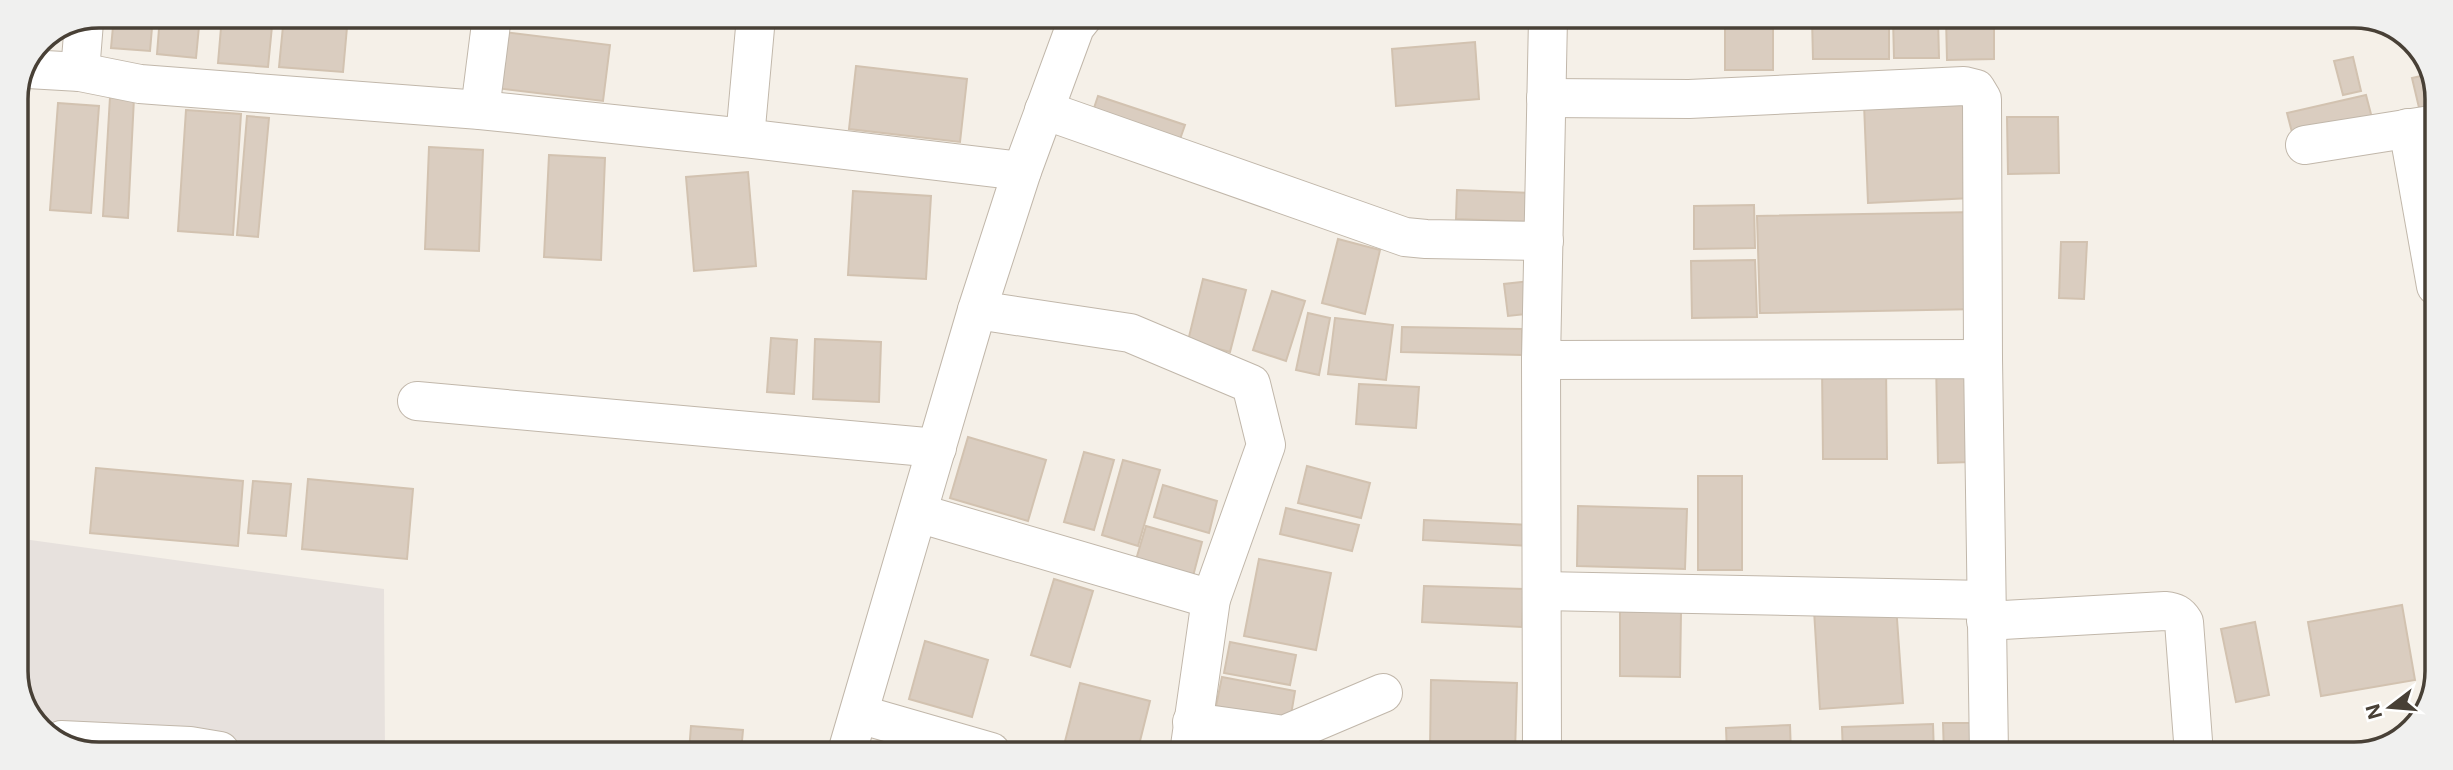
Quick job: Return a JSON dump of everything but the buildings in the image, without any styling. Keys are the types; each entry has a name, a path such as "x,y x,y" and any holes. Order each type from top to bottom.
{"street":[{"path":"480,110 490,28"},
{"path":"745,138 756,28"},
{"path":"851,742 977,310 1022,171 1075,28"},
{"path":"1542,742 1541,360 1548,28"},
{"path":"80,72 83,29"},
{"path":"35,69 80,72 140,84 480,110 1022,171"},
{"path":"1546,99 1689,99 1964,86 1976,89 1982,99 1989,742"},
{"path":"1044,110 1405,237 1544,241"},
{"path":"2305,145 2423,126 2425,151"},
{"path":"977,310 1130,333 1251,384 1266,444 1211,599 1190,737 1284,735 1383,693"},
{"path":"1541,360 1983,359"},
{"path":"417,401 937,448"},
{"path":"918,513 1211,599"},
{"path":"1542,592 1986,610 2174,612 2180,615 2184,622 2193,742"},
{"path":"859,714 956,742"}],"shaded area":[{"path":"28,540 384,589 385,742 81,740 60,730 49,721 35,702 29,685"}]}
